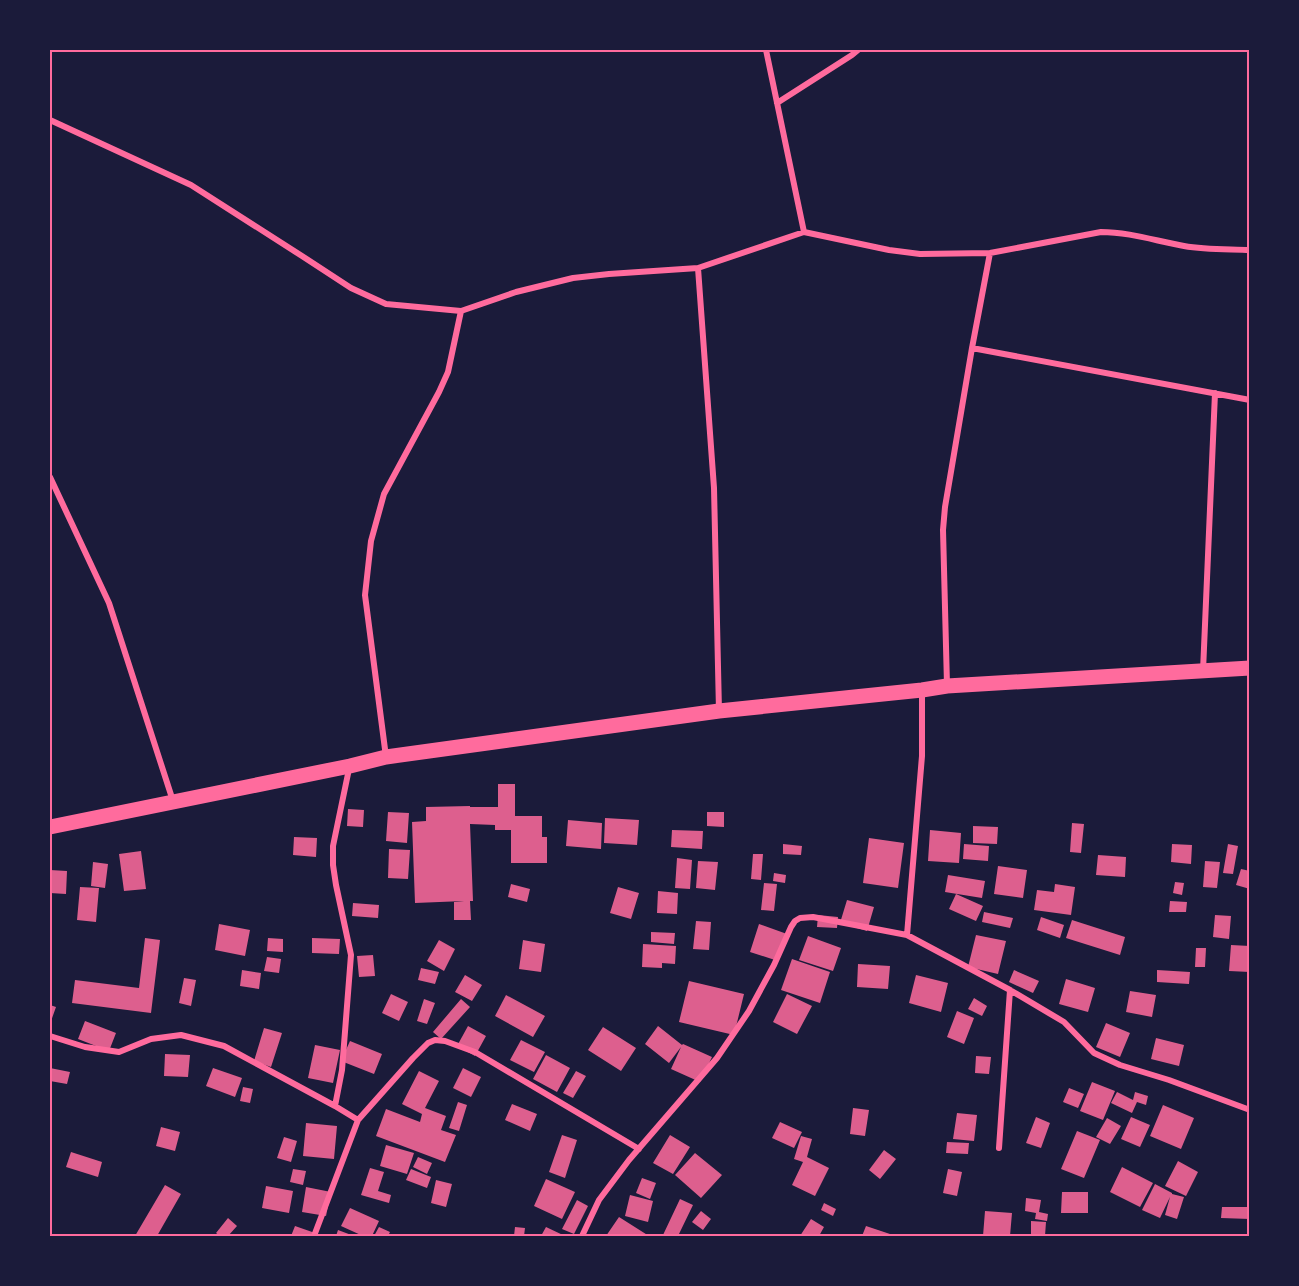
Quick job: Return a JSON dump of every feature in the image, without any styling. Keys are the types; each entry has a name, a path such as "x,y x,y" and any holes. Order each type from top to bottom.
{"main road":[{"path":"50,827 386,757 719,711 947,686 1250,668"}],"street":[{"path":"766,50 804,232"},
{"path":"777,103 858,50"},
{"path":"50,120 191,185 351,288 386,304 461,311 516,292 573,278 698,268 804,232 920,254 990,253 1101,232 1118,232 1203,249 1250,250"},
{"path":"947,686 943,530 945,507 990,253"},
{"path":"698,268 714,488 719,711"},
{"path":"386,757 365,595 371,541 384,494 448,372 461,311"},
{"path":"972,348 1250,400"},
{"path":"1203,671 1215,393"},
{"path":"50,477 109,603 173,802"},
{"path":"907,935 922,756 922,690"},
{"path":"335,1106 342,1070 351,956 336,885 333,846 350,766"},
{"path":"582,1236 599,1200 639,1149 717,1058 749,1011 774,965 790,927 800,918 813,917 907,935 1010,990 1064,1022 1094,1053 1120,1065 1169,1080 1250,1110"},
{"path":"999,1148 1010,990"},
{"path":"50,1036 85,1047 119,1052 151,1039 181,1035 224,1046 358,1120"},
{"path":"314,1236 358,1120 413,1058 428,1043 435,1040 445,1041 475,1052 639,1149"}],"building":[{"path":"498,784 515,784 515,816 542,816 542,837 547,837 547,863 511,863 511,830 495,830 495,825 470,824 473,901 470,901 471,920 454,920 454,902 464,901 415,903 412,822 426,821 426,807 498,807"},
{"path":"348,809 364,810 363,827 347,826"},
{"path":"388,812 409,813 407,843 386,841"},
{"path":"707,812 724,812 724,827 707,826"},
{"path":"605,818 639,820 637,845 604,843"},
{"path":"568,820 602,823 601,849 566,846"},
{"path":"1072,823 1084,824 1081,853 1070,852"},
{"path":"973,826 998,827 997,844 973,843"},
{"path":"672,830 703,831 702,849 671,847"},
{"path":"930,830 961,833 959,863 928,861"},
{"path":"294,837 317,838 316,857 293,855"},
{"path":"869,838 904,843 898,888 863,883"},
{"path":"783,844 802,846 801,855 783,854"},
{"path":"964,844 989,846 988,861 963,859"},
{"path":"1172,844 1192,845 1191,864 1171,862"},
{"path":"1228,844 1238,846 1233,874 1223,873"},
{"path":"389,849 410,850 408,879 388,878"},
{"path":"141,851 146,889 124,891 119,854"},
{"path":"753,854 763,854 761,880 751,879"},
{"path":"1098,855 1126,857 1125,877 1096,875"},
{"path":"677,858 692,860 690,889 675,888"},
{"path":"698,861 718,862 715,890 696,888"},
{"path":"1205,861 1220,862 1217,888 1203,887"},
{"path":"93,862 108,864 105,888 91,886"},
{"path":"998,866 1027,870 1023,898 994,894"},
{"path":"1241,869 1250,871 1250,889 1236,885"},
{"path":"50,870 67,871 66,894 50,893"},
{"path":"774,873 786,875 785,883 773,881"},
{"path":"948,875 985,881 982,898 945,892"},
{"path":"1175,882 1184,883 1182,895 1173,893"},
{"path":"764,883 777,884 774,911 761,910"},
{"path":"511,884 530,889 527,902 508,897"},
{"path":"1055,884 1075,887 1071,915 1034,910 1037,890 1054,892"},
{"path":"80,887 99,888 96,922 77,920"},
{"path":"618,887 639,893 631,919 610,913"},
{"path":"658,891 678,893 677,914 657,913"},
{"path":"956,894 983,906 976,921 949,909"},
{"path":"847,900 874,907 867,931 840,923"},
{"path":"1170,901 1187,902 1186,912 1169,912"},
{"path":"353,903 379,905 378,918 352,916"},
{"path":"984,912 1013,918 1010,928 982,922"},
{"path":"818,915 838,917 837,928 817,927"},
{"path":"1215,915 1231,916 1229,939 1213,937"},
{"path":"1041,917 1064,925 1060,938 1037,930"},
{"path":"1072,920 1125,937 1120,955 1066,938"},
{"path":"696,921 711,922 709,950 693,949"},
{"path":"219,924 250,930 245,956 215,950"},
{"path":"759,924 787,934 778,961 750,952"},
{"path":"651,932 675,933 674,944 651,942"},
{"path":"976,935 1006,941 998,974 968,967"},
{"path":"808,936 841,948 833,971 799,960"},
{"path":"145,938 160,940 151,1013 72,1003 75,980 139,988"},
{"path":"268,938 283,939 283,952 267,951"},
{"path":"312,938 340,939 339,954 312,953"},
{"path":"439,940 455,949 444,971 427,961"},
{"path":"523,940 545,944 541,972 519,969"},
{"path":"643,944 676,946 675,964 662,963 662,968 642,967"},
{"path":"1231,945 1250,946 1250,972 1229,971"},
{"path":"1196,948 1206,948 1205,967 1195,967"},
{"path":"373,955 375,976 359,977 357,956"},
{"path":"267,957 281,959 279,973 264,971"},
{"path":"792,959 830,972 820,1003 781,990"},
{"path":"858,964 890,966 888,989 857,987"},
{"path":"421,968 439,972 435,984 418,980"},
{"path":"242,970 261,973 259,989 240,986"},
{"path":"1014,970 1039,981 1033,993 1009,982"},
{"path":"1157,970 1190,972 1189,984 1157,982"},
{"path":"465,975 482,985 472,1001 455,992"},
{"path":"916,975 948,983 941,1012 909,1003"},
{"path":"184,978 196,980 191,1006 179,1003"},
{"path":"1066,979 1095,988 1088,1012 1059,1004"},
{"path":"689,981 744,994 734,1035 679,1022"},
{"path":"1130,991 1156,995 1152,1017 1126,1012"},
{"path":"391,994 408,1002 399,1021 382,1013"},
{"path":"787,994 812,1006 797,1034 773,1022"},
{"path":"506,995 545,1016 533,1037 495,1016"},
{"path":"974,998 987,1006 982,1016 968,1009"},
{"path":"424,999 435,1003 427,1024 417,1021"},
{"path":"461,999 470,1007 441,1039 433,1032"},
{"path":"50,1005 56,1007 50,1024"},
{"path":"957,1011 974,1018 964,1044 947,1037"},
{"path":"85,1021 116,1033 109,1051 78,1039"},
{"path":"1106,1023 1130,1033 1120,1057 1096,1047"},
{"path":"468,1026 486,1036 475,1056 457,1046"},
{"path":"658,1026 682,1045 712,1057 700,1082 671,1069 681,1047 669,1063 645,1044"},
{"path":"603,1027 636,1048 621,1071 588,1050"},
{"path":"264,1028 282,1033 271,1067 254,1061"},
{"path":"1156,1038 1184,1045 1179,1066 1151,1059"},
{"path":"521,1040 545,1052 534,1072 510,1060"},
{"path":"350,1041 382,1054 374,1074 341,1061"},
{"path":"315,1045 340,1050 333,1083 308,1078"},
{"path":"165,1054 190,1055 188,1077 164,1076"},
{"path":"546,1055 570,1068 557,1092 533,1079"},
{"path":"976,1056 991,1057 989,1074 975,1073"},
{"path":"50,1068 70,1072 67,1084 50,1081"},
{"path":"213,1068 242,1078 235,1097 206,1086"},
{"path":"463,1068 481,1077 471,1097 453,1088"},
{"path":"419,1071 439,1081 425,1108 446,1116 441,1130 456,1135 445,1162 376,1136 386,1109 420,1122 422,1114 402,1104"},
{"path":"576,1071 586,1076 573,1098 563,1093"},
{"path":"1092,1082 1115,1091 1103,1120 1080,1111"},
{"path":"243,1087 253,1089 250,1103 240,1101"},
{"path":"1069,1088 1084,1094 1078,1108 1063,1102"},
{"path":"1117,1092 1133,1100 1135,1092 1148,1096 1146,1105 1137,1102 1132,1113 1111,1103"},
{"path":"458,1102 467,1105 459,1131 449,1128"},
{"path":"512,1104 537,1114 530,1131 505,1120"},
{"path":"1163,1105 1194,1118 1181,1149 1150,1136"},
{"path":"853,1108 869,1110 865,1136 850,1134"},
{"path":"957,1113 977,1115 974,1141 953,1139"},
{"path":"1036,1117 1050,1123 1041,1148 1026,1143"},
{"path":"1131,1117 1150,1125 1140,1147 1121,1139"},
{"path":"1107,1118 1121,1126 1110,1144 1096,1137"},
{"path":"780,1122 802,1132 794,1148 772,1138"},
{"path":"306,1123 337,1126 334,1159 303,1156"},
{"path":"161,1127 180,1132 175,1151 156,1146"},
{"path":"1077,1131 1100,1140 1084,1178 1061,1169"},
{"path":"562,1135 577,1140 565,1178 549,1172"},
{"path":"670,1135 690,1147 673,1174 653,1163"},
{"path":"801,1136 812,1139 807,1157 829,1168 815,1196 792,1185 803,1162 794,1159"},
{"path":"284,1137 297,1141 291,1162 277,1158"},
{"path":"947,1142 969,1143 968,1154 946,1153"},
{"path":"386,1145 414,1153 407,1174 380,1166"},
{"path":"884,1150 896,1159 880,1179 869,1170"},
{"path":"71,1152 102,1162 98,1177 66,1167"},
{"path":"695,1153 722,1175 701,1198 675,1175"},
{"path":"418,1157 432,1163 427,1174 413,1167"},
{"path":"1178,1161 1198,1172 1186,1196 1165,1186"},
{"path":"1122,1167 1153,1183 1140,1207 1110,1192"},
{"path":"370,1168 384,1172 378,1191 391,1195 389,1203 361,1195"},
{"path":"293,1169 306,1171 303,1185 290,1182"},
{"path":"411,1169 431,1177 427,1188 406,1180"},
{"path":"948,1169 962,1172 957,1196 943,1193"},
{"path":"642,1178 656,1183 650,1199 636,1193"},
{"path":"546,1179 575,1192 562,1219 534,1206"},
{"path":"436,1180 452,1184 446,1207 431,1203"},
{"path":"1155,1184 1172,1194 1184,1197 1177,1219 1165,1215 1170,1197 1160,1218 1142,1210"},
{"path":"165,1185 181,1194 157,1236 135,1236"},
{"path":"266,1186 293,1191 289,1213 262,1208"},
{"path":"306,1187 331,1192 326,1216 302,1212"},
{"path":"1062,1192 1088,1192 1088,1213 1061,1213"},
{"path":"630,1195 653,1201 648,1222 625,1216"},
{"path":"1026,1198 1041,1200 1039,1212 1048,1214 1047,1221 1035,1219 1036,1213 1025,1211"},
{"path":"680,1199 693,1205 678,1236 663,1235"},
{"path":"577,1200 588,1206 574,1234 562,1229"},
{"path":"824,1203 836,1209 833,1216 821,1210"},
{"path":"1222,1207 1250,1207 1250,1219 1221,1218"},
{"path":"350,1208 379,1221 372,1236 363,1236 341,1226"},
{"path":"701,1211 711,1219 703,1230 692,1222"},
{"path":"985,1211 1012,1213 1010,1236 983,1236"},
{"path":"619,1217 649,1236 606,1236"},
{"path":"228,1218 237,1226 228,1236 220,1236 216,1233"},
{"path":"811,1219 824,1227 819,1236 800,1236"},
{"path":"1031,1221 1046,1222 1045,1236 1031,1236"},
{"path":"295,1226 315,1233 313,1236 291,1236"},
{"path":"866,1226 896,1236 862,1236"},
{"path":"379,1227 390,1232 388,1236 374,1236"},
{"path":"515,1227 525,1228 524,1236 514,1236"},
{"path":"546,1227 565,1236 541,1236"},
{"path":"338,1230 354,1236 336,1236"}]}
